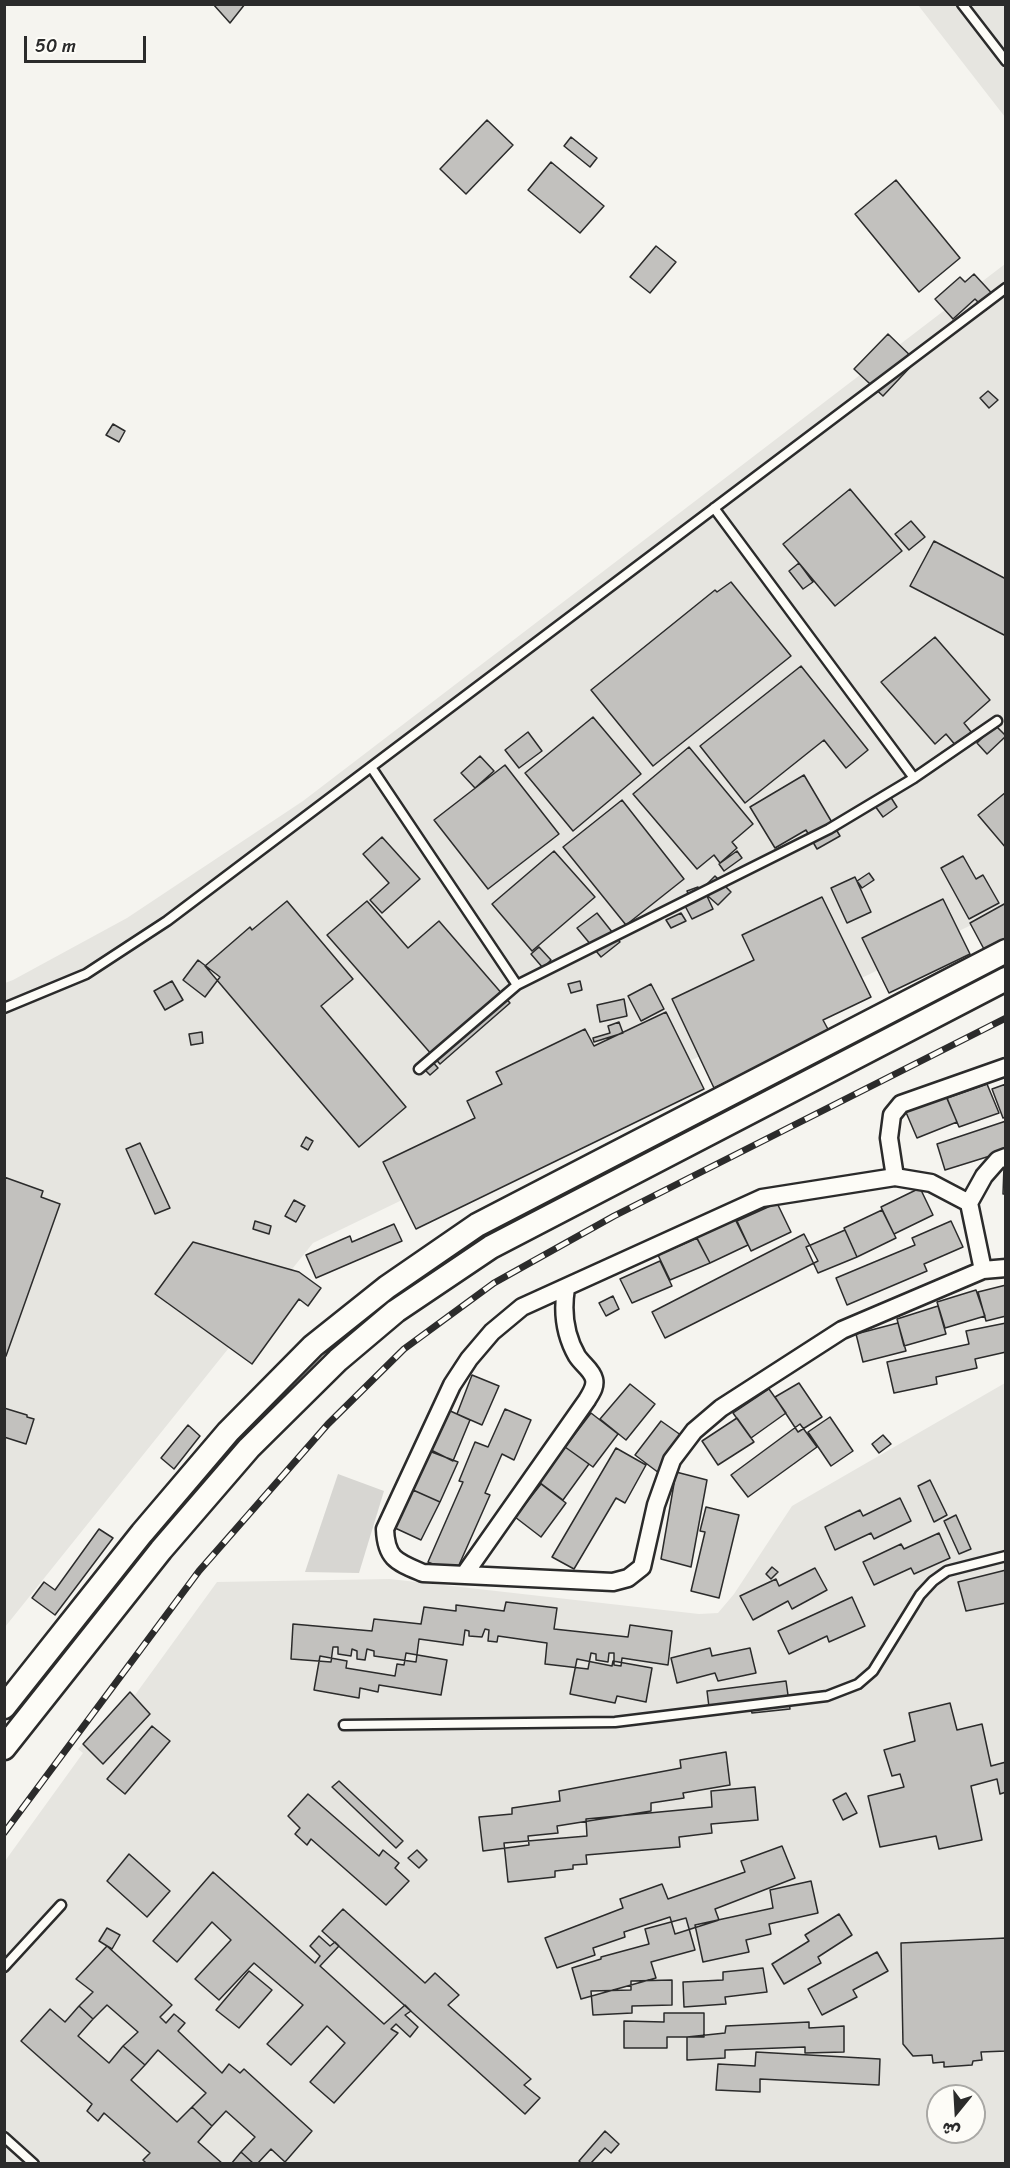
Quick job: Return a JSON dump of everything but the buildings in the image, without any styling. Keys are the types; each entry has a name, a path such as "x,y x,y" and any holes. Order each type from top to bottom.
{"main road":[{"path":"4,1707 142,1533 228,1432 313,1346 387,1287 477,1225 1005,951"},
{"path":"4,1748 161,1550 249,1448 338,1360 396,1311 491,1247 1005,979"}],"street":[{"path":"895,1177 889,1138 892,1115 901,1104 1005,1067"},
{"path":"983,1270 969,1203 984,1176 998,1160 1005,1157"},
{"path":"969,1203 931,1183 895,1177 762,1198 522,1307 492,1332 469,1359 452,1385 385,1529 385,1546 397,1562 423,1573 613,1582 628,1578 642,1568 656,1505 672,1460 694,1431 721,1408 842,1330 983,1270 1005,1268"},
{"path":"464,1575 587,1400 594,1386 593,1377 578,1357 566,1329 564,1311 566,1288"}],"lane":[{"path":"962,4 1005,61"},
{"path":"4,1008 86,974 167,921 1005,288"},
{"path":"714,508 914,778"},
{"path":"419,1069 517,985 829,830 914,778 997,721"},
{"path":"371,767 517,985"},
{"path":"344,1725 615,1722 827,1696 858,1684 873,1671 920,1595 933,1581 947,1571 1005,1556"},
{"path":"4,1967 61,1905"},
{"path":"4,2137 34,2163"}],"shaded area":[{"path":"918,5 1005,5 1005,117"},
{"path":"1005,264 1005,907 313,1243 5,1627 5,983 127,918 303,801"},
{"path":"1005,1383 1005,2163 5,2164 5,1861 83,1753 78,1749 130,1692 135,1695 217,1582 390,1579 699,1614 718,1613 734,1594 792,1506"},
{"path":"338,1474 384,1491 359,1573 305,1572"}],"railway":[{"path":"4,1833 199,1571 328,1424 404,1349 494,1283 614,1216 1006,1018"}]}
